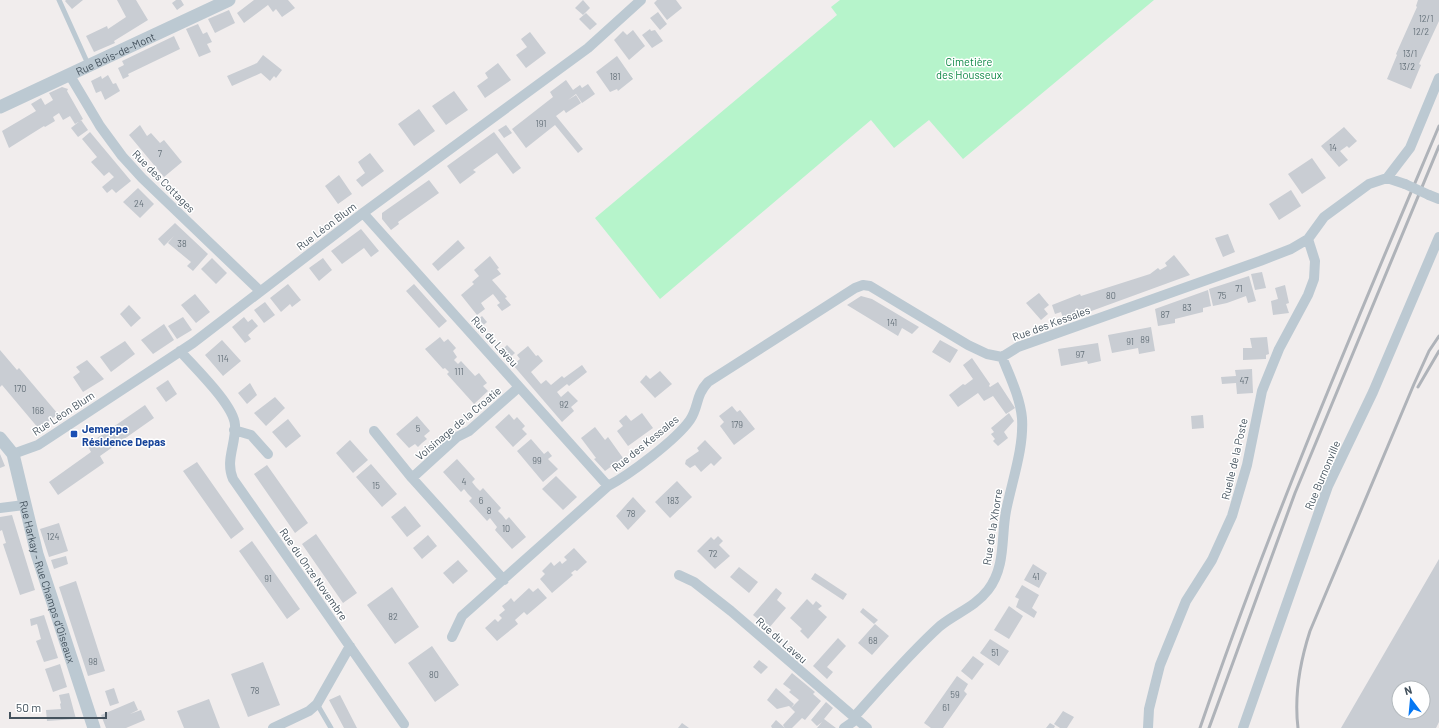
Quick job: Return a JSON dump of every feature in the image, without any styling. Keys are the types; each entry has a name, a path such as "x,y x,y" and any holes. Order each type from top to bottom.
{"street":[{"name":"Rue Bois-de-Mont","path":"0,107 229,0"},
{"name":"Rue Léon Blum","path":"13,454 38,445 180,351 363,213 588,48 641,0"},
{"name":"Rue des Cottages","path":"69,74 100,126 122,156 142,178 260,291"},
{"path":"1439,78 1410,148 1387,178 1439,199"},
{"name":"Rue des Kessales","path":"608,486 620,480 678,434 694,414 698,395 708,382 855,288 863,285 870,286 979,350 1002,357 1018,347 1291,249 1308,238 1324,217 1333,210 1369,184 1387,178"},
{"name":"Rue du Laveu","path":"363,213 608,486"},
{"name":"Rue Burnonville","path":"1243,728 1328,486 1373,392 1439,237"},
{"name":"Ruelle de la Poste","path":"1148,728 1149,709 1160,665 1186,601 1212,560 1232,516 1247,465 1262,391 1279,349 1308,295 1314,279 1315,262 1308,238"},
{"name":"Rue du Onze Novembre","path":"180,351 233,414 234,430 229,463 233,479 404,724"},
{"name":"Rue de la Xhorre","path":"856,718 893,674 941,625 966,610 983,596 995,578 1001,560 1006,513 1020,442 1022,420 1020,404 1002,357"},
{"name":"Voisinage de la Croatie","path":"412,478 457,437 469,431 519,387"},
{"path":"234,430 251,435 268,454"},
{"name":"Voisinage de la Croatie","path":"374,431 412,478 504,580"},
{"name":"Rue Harkay - Rue Champs d'Oiseaux","path":"0,438 13,454 24,505 41,568 94,728"},
{"path":"452,638 462,616 608,486"},
{"path":"0,508 24,505"},
{"name":"Rue du Laveu","path":"679,575 694,582 731,611 867,728"},
{"path":"273,728 309,710 317,704 350,646"},
{"path":"844,728 856,718"}],"lane":[{"path":"59,0 89,65"},
{"path":"317,704 331,728"}],"green space":[{"name":"Cimetière des Housseux","path":"840,0 1154,0 963,159 929,120 894,148 871,120 660,299 595,218 837,15 831,7"}],"building":[{"path":"83,0 72,9 65,1"},
{"path":"117,0 136,0 148,20 114,41 115,43 94,52 86,36 107,26 108,29 126,17"},
{"path":"176,0 181,0 184,5 177,10 172,3"},
{"path":"254,0 288,0 295,8 282,17 276,9 273,12 268,5 244,23 237,13"},
{"path":"583,0 590,8 583,15 575,8"},
{"path":"657,0 676,0 682,8 667,20 654,3"},
{"path":"1418,0 1439,0 1439,21 1419,64 1421,65 1411,89 1387,79 1397,55 1396,54 1417,7"},
{"path":"229,10 235,23 215,33 208,19"},
{"path":"658,12 667,24 660,30 650,18"},
{"path":"586,13 597,24 590,30 579,19"},
{"path":"198,24 203,34 207,32 212,42 207,44 211,52 199,57 186,29"},
{"path":"650,29 651,31 655,30 663,41 652,48 642,35"},
{"path":"633,30 645,46 629,60 614,40 623,31 627,35"},
{"path":"530,32 546,53 526,68 516,55 527,47 521,39"},
{"path":"174,36 180,49 128,74 129,76 123,79 118,68 124,65 122,61"},
{"path":"263,55 282,70 276,78 274,76 270,81 261,73 232,86 227,76 257,63"},
{"path":"617,56 633,79 618,91 617,89 610,92 596,72"},
{"path":"498,63 511,80 485,98 477,86 488,78 485,73"},
{"path":"108,75 113,84 116,83 120,91 105,100 101,91 96,93 91,81 101,76 102,79"},
{"path":"566,80 573,90 580,85 582,88 588,84 595,94 582,103 576,94 568,100 576,95 581,103 566,113 564,110 556,116 583,149 578,153 555,125 526,148 512,129 553,97 550,92"},
{"path":"62,87 68,89 67,91 83,119 75,124 70,116 63,120 59,113 53,117 55,121 45,127 44,126 9,148 2,131 36,111 31,104 41,98 45,105 53,100 49,93"},
{"path":"454,91 468,110 446,125 432,106"},
{"path":"419,109 435,131 414,146 398,124"},
{"path":"81,120 88,130 78,137 71,128"},
{"path":"140,125 147,136 151,133 160,143 164,140 182,162 164,177 129,135"},
{"path":"506,125 512,133 504,138 498,130"},
{"path":"1344,127 1357,141 1349,148 1347,146 1340,151 1348,160 1339,167 1321,146"},
{"path":"90,132 131,181 116,193 112,189 107,193 102,187 114,177 109,172 104,176 91,162 97,157 82,139"},
{"path":"494,132 521,168 513,174 497,153 473,170 476,172 460,184 447,166"},
{"path":"370,153 384,171 362,187 356,180 365,173 358,162"},
{"path":"1312,158 1326,178 1302,194 1288,174"},
{"path":"339,175 352,194 338,204 325,186"},
{"path":"429,180 439,193 398,222 399,224 391,230 382,219 382,213"},
{"path":"138,188 154,204 140,218 123,202"},
{"path":"1291,190 1301,206 1279,220 1269,204"},
{"path":"175,223 208,254 193,271 187,266 191,262 168,243 174,236 164,246 158,239"},
{"path":"361,229 379,251 371,257 364,248 342,264 331,251"},
{"path":"1228,234 1235,252 1223,257 1215,238"},
{"path":"458,240 465,248 438,271 432,264"},
{"path":"1174,255 1190,275 1064,321 1061,312 1055,314 1052,305 1080,294 1081,296 1150,274 1158,268 1160,270 1167,266 1165,263"},
{"path":"490,256 499,268 497,269 501,274 492,280 507,297 505,298 511,305 502,311 497,305 500,303 493,294 481,303 485,309 477,315 461,295 474,284 472,282 479,276 474,270"},
{"path":"212,258 227,273 216,284 201,269"},
{"path":"323,258 332,270 319,281 309,268"},
{"path":"1262,272 1266,288 1255,290 1251,274"},
{"path":"1249,276 1256,301 1248,303 1246,296 1213,306 1209,289"},
{"path":"288,284 301,300 292,307 290,304 281,312 270,298"},
{"path":"414,284 447,321 439,328 406,291"},
{"path":"1285,285 1289,303 1286,304 1289,313 1273,315 1271,301 1278,299 1275,288"},
{"path":"1208,290 1211,306 1203,308 1203,312 1175,319 1175,323 1158,326 1155,309"},
{"path":"1039,293 1049,305 1044,309 1048,314 1041,320 1026,303"},
{"path":"195,294 210,312 196,323 181,305"},
{"path":"861,296 872,299 919,327 912,334 902,328 898,336 847,305"},
{"path":"265,302 275,315 264,323 254,310"},
{"path":"129,305 141,318 131,327 120,314"},
{"path":"482,316 487,322 479,329 474,323"},
{"path":"183,317 192,330 177,339 168,326"},
{"path":"244,317 248,322 252,319 258,326 248,335 251,339 245,343 232,327"},
{"path":"164,324 174,340 153,354 141,340"},
{"path":"1151,327 1155,351 1139,354 1138,348 1112,353 1108,335"},
{"path":"440,337 444,342 448,339 456,348 453,351 457,357 454,360 458,364 461,361 475,376 479,373 487,383 483,386 488,391 474,404 447,374 449,372 445,368 443,369 425,349"},
{"path":"1267,337 1269,354 1266,355 1266,359 1243,360 1243,348 1252,348 1250,338"},
{"path":"222,340 241,361 223,376 205,355"},
{"path":"940,340 958,350 950,363 932,352"},
{"path":"125,341 135,354 111,372 100,357"},
{"path":"1098,343 1101,361 1088,364 1087,361 1061,366 1058,349"},
{"path":"507,345 515,353 507,360 500,352"},
{"path":"528,346 536,356 538,355 543,361 531,372 541,384 546,380 551,385 562,376 564,378 582,365 587,372 569,386 567,384 557,392 561,397 568,391 578,401 571,407 574,411 562,422 513,365 520,359 517,355"},
{"path":"0,350 17,370 19,368 58,414 39,429 2,385 0,387"},
{"path":"972,358 990,384 989,386 990,387 998,382 1015,408 1006,414 993,396 984,401 978,393 958,407 949,395 963,384 965,385 973,379 963,365"},
{"path":"87,360 104,379 83,392 73,377 80,372 76,367"},
{"path":"1252,369 1253,393 1237,394 1236,383 1222,384 1221,377 1236,376 1235,370"},
{"path":"660,371 672,384 655,398 640,382 646,375 650,379"},
{"path":"168,380 177,394 166,402 156,388"},
{"path":"250,383 257,395 247,404 238,393"},
{"path":"275,397 285,408 266,426 254,413"},
{"path":"145,405 154,418 100,456 104,463 58,495 49,482 91,452 87,445"},
{"path":"732,406 737,412 740,410 755,429 734,445 720,426 724,422 719,416"},
{"path":"642,413 653,428 628,446 617,431 623,426 619,421 626,415 631,421"},
{"path":"1009,413 1014,421 1004,432 1008,438 998,446 993,441 995,439 991,434 994,432 991,428"},
{"path":"509,414 514,420 517,417 525,426 522,429 527,434 513,447 495,427"},
{"path":"1203,415 1204,428 1192,429 1191,416"},
{"path":"417,416 430,431 424,436 427,439 418,447 415,444 409,448 396,434"},
{"path":"288,419 301,436 286,448 272,432"},
{"path":"595,427 605,440 608,437 623,458 605,471 594,459 596,458 581,438"},
{"path":"531,439 544,454 548,451 552,456 548,459 558,469 543,482 517,451"},
{"path":"350,440 368,460 353,473 336,453"},
{"path":"705,440 722,458 714,466 711,463 701,472 695,465 690,468 685,464 686,460 699,451 697,448"},
{"path":"0,454 5,466 0,468"},
{"path":"457,459 475,479 472,482 476,487 480,491 483,488 501,508 498,511 506,520 509,517 526,537 512,549 495,530 497,527 490,518 487,521 469,501 472,498 464,489 461,492 443,472"},
{"path":"197,462 244,529 231,539 183,471"},
{"path":"371,464 397,494 382,507 356,477"},
{"path":"267,465 308,523 295,533 254,474"},
{"path":"556,476 577,497 563,510 542,489"},
{"path":"677,481 692,497 670,518 655,502"},
{"path":"633,497 646,511 628,530 616,516"},
{"path":"405,506 421,526 407,537 391,517"},
{"path":"12,515 35,590 20,595 3,544 6,543 2,530 0,531 0,517"},
{"path":"59,523 68,551 49,557 40,529"},
{"path":"316,534 357,593 343,603 302,544"},
{"path":"428,535 437,546 422,559 413,548"},
{"path":"718,536 723,541 719,545 730,556 715,569 697,551 711,537 714,540"},
{"path":"252,541 300,609 287,619 239,551"},
{"path":"574,548 587,562 577,571 575,570 571,573 573,575 552,593 540,579 545,574 542,571 551,562 554,566 560,561 562,564 567,560 564,557"},
{"path":"66,556 68,564 54,569 51,560"},
{"path":"1439,559 1439,722 1436,728 1341,728"},
{"path":"458,560 468,571 453,584 443,573"},
{"path":"1033,564 1047,573 1039,588 1024,580"},
{"path":"739,567 758,582 749,593 730,577"},
{"path":"815,573 847,594 843,600 811,579"},
{"path":"76,581 105,671 88,676 59,587"},
{"path":"1022,585 1039,595 1032,608 1037,612 1034,618 1016,607 1019,599 1015,597"},
{"path":"392,587 419,627 395,644 367,605"},
{"path":"529,588 533,592 538,588 547,598 527,615 524,612 515,620 518,624 497,641 485,628 495,619 498,622 502,618 499,615 505,610 502,606 511,598 514,602"},
{"path":"776,588 782,593 777,600 786,608 769,628 753,615"},
{"path":"807,599 813,605 816,601 822,606 818,609 827,617 808,639 800,631 802,629 790,618"},
{"path":"1009,606 1023,616 1009,639 994,630"},
{"path":"863,608 878,620 874,624 860,612"},
{"path":"44,615 58,658 44,662 36,641 41,639 37,624 31,626 30,619"},
{"path":"875,624 889,636 872,655 858,643"},
{"path":"838,638 846,646 827,667 833,672 827,679 813,666"},
{"path":"990,639 1009,651 999,666 980,653"},
{"path":"432,646 459,685 435,702 408,663"},
{"path":"973,656 984,664 972,680 961,671"},
{"path":"759,660 768,667 761,674 753,667"},
{"path":"263,662 280,705 248,717 231,674"},
{"path":"60,664 67,687 53,692 45,669"},
{"path":"792,673 815,692 813,694 821,701 805,720 802,718 792,728 785,728 783,725 795,712 791,708 799,700 789,692 791,690 783,684"},
{"path":"957,676 968,684 964,691 967,694 943,728 931,728 924,723"},
{"path":"114,688 119,703 110,706 105,691"},
{"path":"776,688 794,704 791,708 789,706 777,709 767,700"},
{"path":"69,693 76,719 47,721 46,710 61,709 59,695"},
{"path":"340,695 357,728 344,728 329,700"},
{"path":"209,699 220,728 184,728 177,711"},
{"path":"134,701 138,710 130,714 141,710 145,720 126,728 106,728 101,715"},
{"path":"826,702 833,708 824,719 836,728 817,728 822,722 817,726 811,720"},
{"path":"1063,711 1074,717 1067,728 1060,728 1054,724"},
{"path":"776,720 785,728 772,728 771,726"},
{"path":"682,723 689,728 678,728"},
{"path":"1050,723 1055,726 1054,728 1046,728"}],"railway":[{"path":"1200,728 1227,651 1284,500 1439,126"},
{"path":"1209,728 1295,493 1439,146"},
{"path":"1298,728 1297,691 1303,655 1310,631 1414,384 1429,351 1439,336"},
{"path":"1418,387 1439,351"}],"place":[{"name":"Jemeppe Résidence Depas","path":"74,434"}]}
